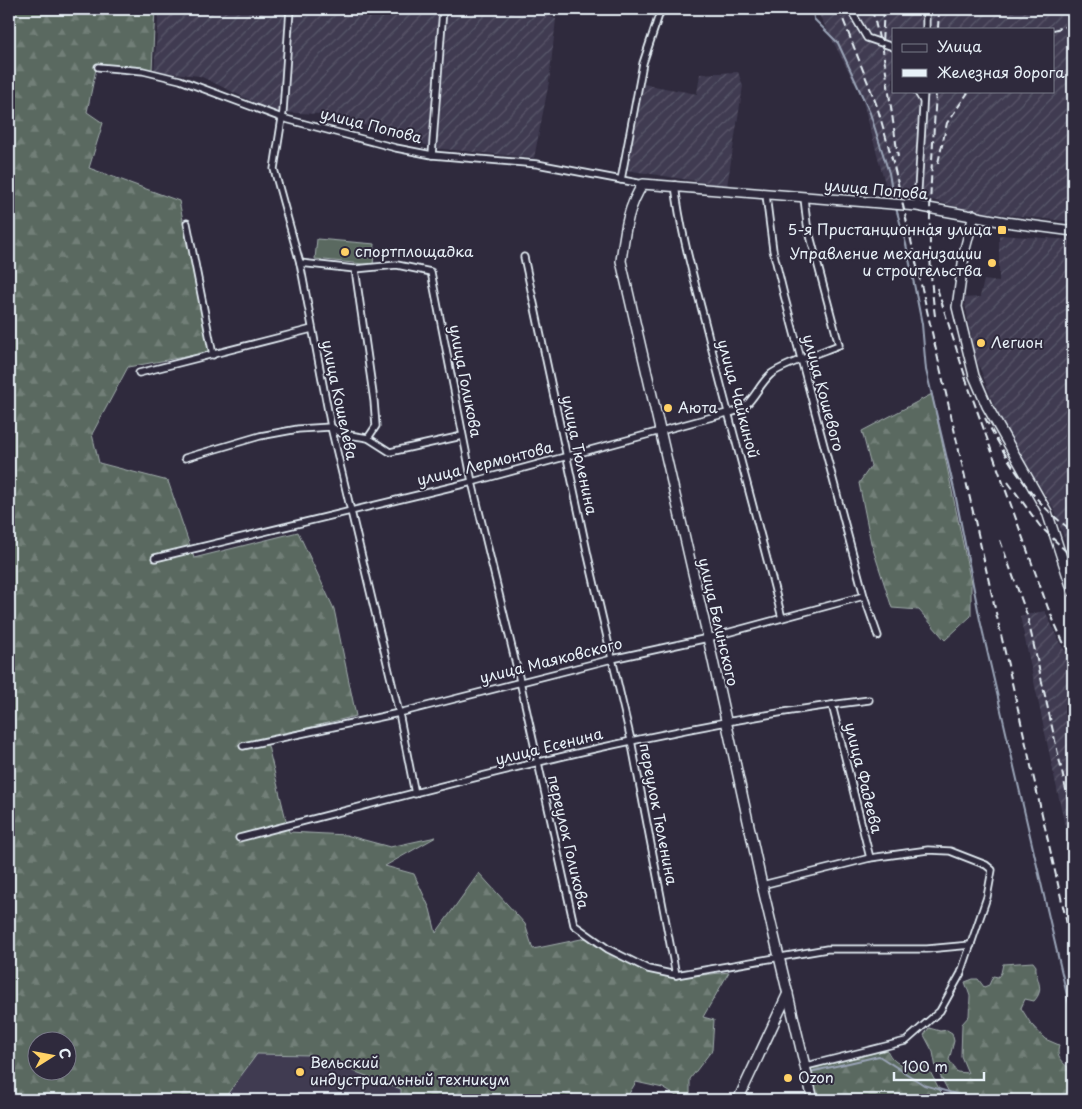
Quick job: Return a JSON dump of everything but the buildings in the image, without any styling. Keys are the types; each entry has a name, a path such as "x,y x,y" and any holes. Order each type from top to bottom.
{"street":[{"name":"улица Кошелева","path":"290,9 282,118 274,169 300,263 331,428 398,713 415,794"},
{"path":"432,155 444,9"},
{"path":"621,180 643,63 660,12 664,9"},
{"path":"850,9 867,38 892,48"},
{"path":"926,9 926,28"},
{"name":"улица Попова","path":"98,67 143,71 180,80 282,118 396,148 432,155 537,164 643,184"},
{"path":"918,92 923,101"},
{"path":"917,206 924,92"},
{"path":"643,184 675,185"},
{"name":"улица Белинского","path":"643,184 633,200 627,215 621,261 727,722 762,885 781,958 813,1100"},
{"name":"улица Попова","path":"675,185 766,195 917,206 1005,222 1073,231"},
{"name":"улица Чайкиной","path":"675,185 679,219 727,413 757,514 782,618"},
{"name":"улица Кошевого","path":"766,195 773,250 864,596 878,636"},
{"name":"улица Лермонтова","path":"155,558 472,482 659,430 736,412 748,405 760,387 773,373 839,344 807,224 804,198"},
{"path":"974,215 965,249 957,307 974,376 987,406 1047,512 1073,592"},
{"path":"187,223 213,355"},
{"name":"улица Тюленина","path":"524,257 566,456 612,659"},
{"name":"улица Голикова","path":"300,263 355,269 397,264 431,272 472,482 520,681"},
{"path":"355,269 376,426 368,438"},
{"path":"139,372 312,330"},
{"path":"185,458 260,436 298,429 331,428 343,434 368,438 390,452 462,436"},
{"name":"улица Маяковского","path":"243,746 398,713 520,681 708,638 864,596"},
{"name":"переулок Тюленина","path":"612,659 630,740 676,975"},
{"name":"переулок Голикова","path":"520,681 574,925 608,949 648,969 676,975"},
{"name":"улица Есенина","path":"239,838 630,740 727,722 869,700"},
{"name":"улица Фадеева","path":"832,705 870,858"},
{"path":"762,885 870,858 941,849 986,865 992,870 987,897 961,973 940,1011 906,1041 806,1066"},
{"path":"676,975 826,949 927,949 971,945"},
{"path":"738,1100 788,993"}],"shaded area":[{"path":"159,9 532,9 556,19 549,82 534,158 434,148 386,131 321,114 274,112 200,76 154,71"},
{"path":"816,9 1073,9 1073,222 968,210 886,187 861,95"},
{"path":"738,72 743,86 727,186 626,170 643,84 697,94 700,74"},
{"path":"999,235 1072,240 1073,563 1054,509 1002,425 974,353 964,298 980,297 984,280 999,282"},
{"path":"1045,611 1063,648 1073,659 1073,864 1020,616"},
{"name":"Вельский индустриальный техникум","path":"257,1054 311,1055 401,1089 401,1100 223,1100"}],"green space":[{"path":"9,9 155,9 152,70 97,64 87,112 103,123 89,168 179,201 211,352 128,367 92,434 99,463 168,481 194,558 298,532 334,609 356,716 266,738 289,832 346,835 390,847 436,837 385,866 414,874 430,909 436,933 479,873 525,924 533,949 586,938 647,972 676,978 729,972 703,1017 714,1020 712,1050 690,1079 690,1100 683,1100 663,1088 636,1082 627,1100 401,1100 401,1089 311,1055 257,1054 223,1100 9,1100"},
{"name":"спортплощадка","path":"317,239 375,244 373,265 315,259"},
{"path":"932,394 971,583 971,616 945,640 919,610 892,608 871,543 859,483 871,466 862,431"},
{"path":"1033,962 1036,966 1039,992 1034,1001 1025,999 1021,1008 1031,1024 1045,1039 1059,1045 1058,1055 1073,1072 1073,1097 1071,1100 953,1100 936,1068 933,1052 924,1035 929,1028 940,1031 947,1030 952,1033 954,1041 949,1060 957,1072 968,1073 961,1056 962,1024 969,1016 970,996 965,982 978,979 984,987 989,985 993,976 998,977 1003,964"},
{"path":"887,1050 894,1060 903,1065 927,1066 945,1100 817,1100 810,1069"}],"waterway":[{"path":"813,9 814,19 838,43 870,113 889,173 894,201"},
{"path":"896,208 906,244 922,324 926,370 955,493 980,620 1073,1021"},
{"path":"773,952 781,983"},
{"path":"810,1072 879,1056 924,1085 977,1100"}],"railway":[{"path":"839,9 877,106 894,166 1073,950"},
{"path":"872,9 879,38"},
{"path":"884,9 882,43 898,157"},
{"path":"938,28 939,9"},
{"path":"1054,30 1073,25"},
{"path":"935,316 930,260 930,232 936,92"},
{"path":"938,163 947,123 968,92"},
{"path":"937,288 967,382"},
{"path":"965,377 1048,608 1064,644 1073,654"},
{"path":"985,418 1002,450 1022,480 1045,508 1073,531"},
{"path":"1008,482 1040,526 1073,558"},
{"path":"1000,540 1027,615 1073,821"}],"place":[{"name":"5-я Пристанционная улица","path":"1002,230"},
{"name":"спортплощадка","path":"345,252"},
{"name":"Управление механизации и строительства","path":"992,263"},
{"name":"Легион","path":"981,343"},
{"name":"Аюта","path":"668,408"},
{"name":"Вельский индустриальный техникум","path":"300,1072"},
{"name":"Ozon","path":"788,1078"}]}
